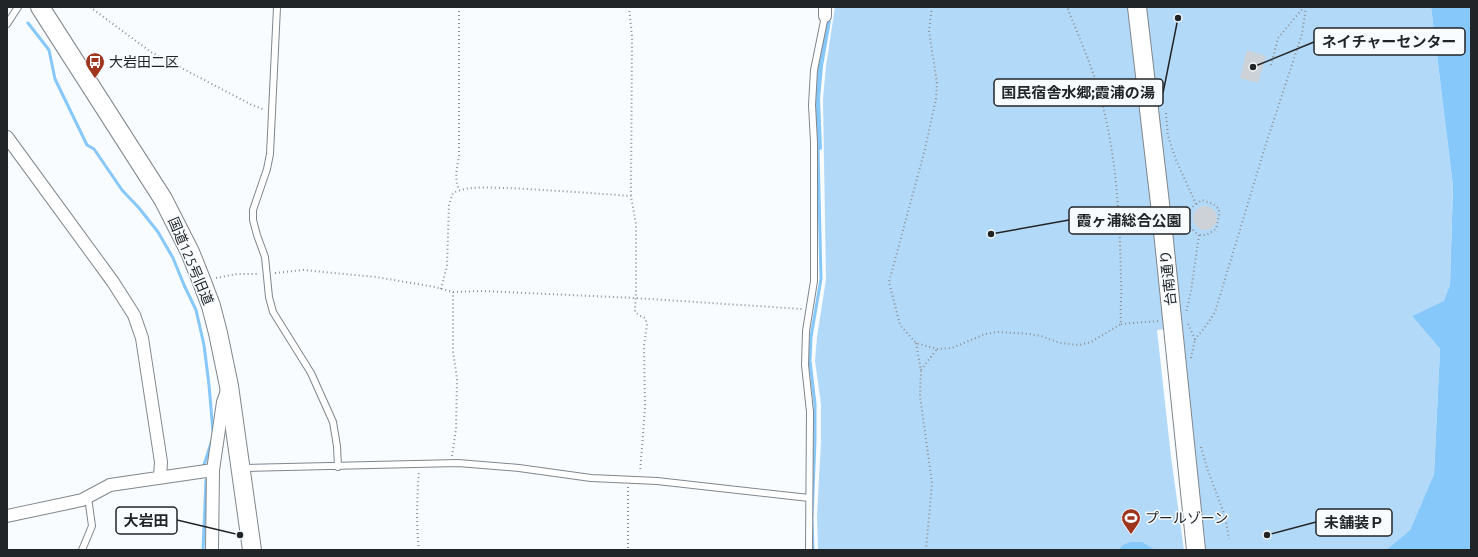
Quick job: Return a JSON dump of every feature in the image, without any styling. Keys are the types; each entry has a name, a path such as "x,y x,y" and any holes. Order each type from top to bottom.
{"street":[{"name":"国道125号旧道","path":"40,7 163,199 190,252 202,282 211,306 229,386 252,550"},
{"name":"台南通り","path":"1137,7 1161,212 1196,550"},
{"path":"7,137 113,282 134,315 142,338 161,462 160,477"},
{"path":"212,550 213,470 223,402 229,386"},
{"path":"7,516 82,500 110,484 213,470"}],"lane":[{"path":"7,24 18,7"},
{"path":"277,7 268,161 253,210 253,220 265,257 269,297 273,312 311,374 333,422 337,446 338,467"},
{"path":"809,550 810,412 805,365 806,331 814,281 814,142 812,105 814,70 825,12"},
{"path":"240,468 338,467 452,463 519,468 591,478 700,485 809,498"},
{"path":"82,550 92,526 88,496"}],"path":[{"path":"90,7 151,52 250,104 272,111"},
{"path":"459,7 459,156 456,173 457,184 460,190"},
{"path":"629,7 632,37 631,196 636,224 635,312 646,318 647,324 644,346 645,408 640,481"},
{"path":"926,550 932,483 920,396 921,371 916,343 900,325 889,282 925,149 936,99 938,83 929,31 932,7"},
{"path":"1068,7 1092,69 1110,137 1118,214 1122,287 1121,324"},
{"path":"1271,65 1278,38 1305,7"},
{"path":"1191,361 1195,339 1215,312 1302,34 1305,7"},
{"path":"1166,114 1168,136 1176,160 1196,204"},
{"path":"441,289 447,266 449,204 453,192 460,190 491,188 533,189 631,196"},
{"path":"1202,200 1213,204 1219,209 1218,223 1216,229 1206,235 1199,235 1190,228 1187,218 1189,210 1202,200"},
{"path":"1195,339 1189,325 1184,320 1191,291 1199,235"},
{"path":"202,282 217,277 238,274 267,274 311,270 376,277 453,292 489,291 636,298 809,310"},
{"path":"452,463 456,429 457,379 453,351 453,292"},
{"path":"916,343 937,349 952,348 985,334 998,332 1029,334 1041,336 1060,343 1079,345 1091,342 1121,324 1162,321"},
{"path":"921,371 937,349"},
{"path":"1200,446 1225,516 1229,539"},
{"path":"419,550 417,534 417,495 420,464"},
{"path":"628,481 628,550"}],"shaded area":[{"path":"835,7 1130,7 1166,329 1157,330 1171,457 1184,550 818,550 817,516 821,441 821,404 815,361 817,337 826,279 823,99 826,66"},
{"path":"1142,7 1431,7 1453,186 1450,285 1445,301 1412,316 1440,349 1434,474 1410,530 1386,550 1199,550"},
{"path":"1431,7 1471,7 1471,550 1386,550 1410,530 1434,474 1440,349 1412,316 1444,301 1450,285 1453,186"},
{"path":"825,21 831,21 823,66 820,99 822,149 816,152 814,99 817,66"},
{"path":"1131,542 1142,542 1155,550 1118,550 1123,545"}],"building":[{"path":"1247,50 1266,56 1258,83 1240,78"},
{"path":"1205,206 1213,210 1217,218 1213,226 1205,230 1197,226 1193,218 1197,210"}],"waterway":[{"path":"28,23 49,50 55,79 87,145 94,149 122,190 158,232 173,258 196,310 204,345 213,432"},
{"path":"813,550 812,518 815,404 810,361 811,337 821,279 818,148"},
{"path":"204,465 212,440"},
{"path":"203,550 206,480"}],"place":[{"name":"国民宿舎水郷;霞浦の湯","path":"1178,18"},
{"name":"ネイチャーセンター","path":"1253,67"},
{"name":"大岩田二区","path":"95,79"},
{"name":"霞ヶ浦総合公園","path":"991,234"},
{"name":"大岩田","path":"240,535"},
{"name":"プールゾーン","path":"1131,535"},
{"name":"未舗装Ｐ","path":"1267,535"}]}
